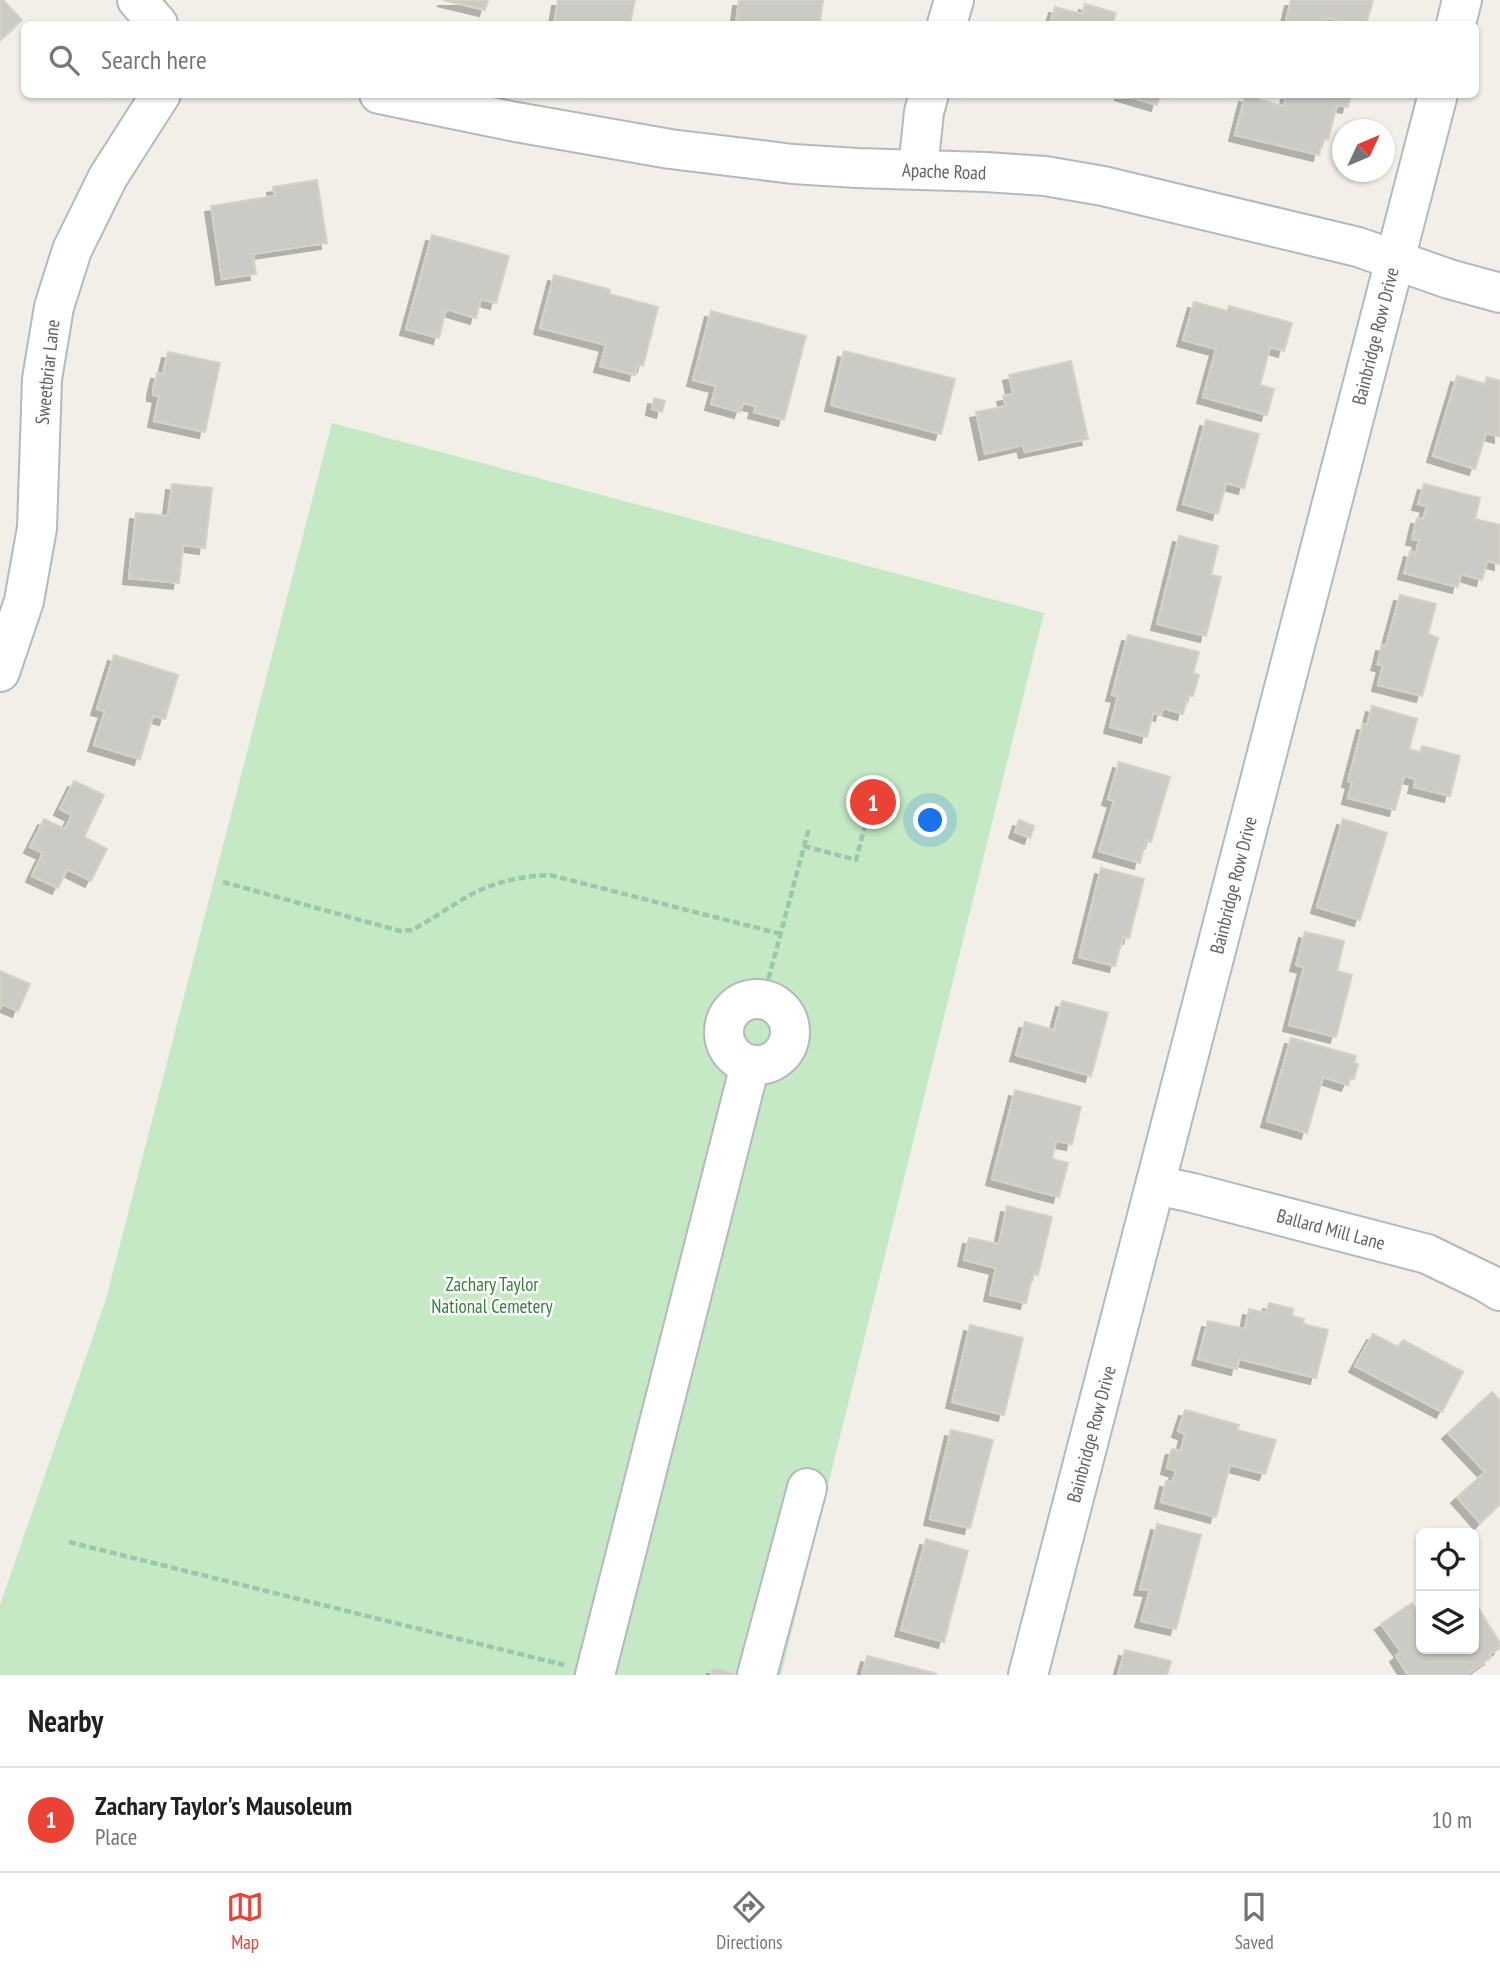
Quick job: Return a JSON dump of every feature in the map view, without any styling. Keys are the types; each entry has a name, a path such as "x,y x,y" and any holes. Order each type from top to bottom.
{"street":[{"path":"138,0 156,21"},
{"path":"948,21 954,0"},
{"path":"1457,21 1462,0"},
{"name":"Sweetbriar Lane","path":"0,672 24,601 37,528 42,379 54,307 72,250 108,177 158,98"},
{"name":"Apache Road","path":"399,98 670,149 793,164 1045,176 1104,186 1358,247 1448,279 1500,293"},
{"path":"918,169 928,98"},
{"name":"Bainbridge Row Drive","path":"1028,1675 1437,98"},
{"path":"595,1674 750,1065 761,1066 779,1057 790,1039 788,1018 773,1003 763,999"},
{"name":"Ballard Mill Lane","path":"1156,1185 1427,1254 1500,1292"},
{"path":"757,1675 807,1488"}],"path":[{"path":"804,846 856,860 867,818"},
{"path":"763,999 809,828"},
{"path":"223,882 400,931 412,930 474,893 502,881 550,875 781,934"},
{"path":"69,1542 595,1674"}],"green space":[{"name":"Zachary Taylor National Cemetery","path":"332,423 1044,613 781,1675 0,1675 0,1605 106,1299"}],"building":[{"path":"0,0 22,20 0,40"},
{"path":"443,0 488,0 485,10"},
{"path":"558,0 635,0 631,21 554,21"},
{"path":"739,0 823,0 820,21 736,21"},
{"path":"1291,0 1373,0 1367,21 1328,18 1327,21 1286,21"},
{"path":"1085,4 1116,13 1114,21 1051,21 1055,7 1082,14"},
{"path":"1133,98 1159,98 1157,105"},
{"path":"1244,98 1284,106 1286,98 1350,98 1348,107 1337,105 1328,140 1323,138 1319,155 1235,135"},
{"path":"317,180 327,243 253,254 256,274 222,279 211,206 275,196 273,187"},
{"path":"432,235 509,256 496,303 481,299 476,318 446,309 439,338 406,329"},
{"path":"554,275 608,289 609,294 658,307 643,366 637,364 635,375 600,366 606,345 540,328"},
{"path":"1194,302 1227,311 1229,306 1292,323 1284,351 1270,347 1260,385 1274,389 1267,415 1203,397 1216,349 1183,340"},
{"path":"711,311 806,336 784,420 754,412 756,406 743,403 740,412 711,404 716,386 693,380"},
{"path":"844,351 955,379 941,434 831,405"},
{"path":"168,352 220,363 205,432 154,421 159,396 153,395 153,390 157,373 163,374"},
{"path":"1071,361 1088,439 1025,452 1023,445 985,454 976,412 1006,406 1003,396 1013,394 1009,375"},
{"path":"1457,376 1485,384 1487,377 1500,381 1500,437 1486,433 1475,469 1433,456"},
{"path":"654,398 665,401 662,412 652,409"},
{"path":"1206,420 1259,434 1244,488 1226,483 1218,514 1183,504"},
{"path":"172,484 212,488 205,548 183,545 179,583 129,578 136,513 168,516"},
{"path":"1424,484 1480,498 1475,519 1500,525 1500,564 1487,561 1482,580 1461,574 1458,587 1404,573 1410,551 1416,553 1419,540 1412,539 1417,518 1423,519 1427,506 1418,504"},
{"path":"1179,536 1218,546 1211,575 1221,577 1206,636 1157,624"},
{"path":"1400,595 1436,604 1428,634 1438,638 1422,696 1378,685 1383,666 1377,664 1382,645 1386,646"},
{"path":"1128,635 1199,652 1193,673 1199,675 1193,696 1188,695 1183,714 1163,708 1161,715 1153,713 1147,737 1110,727 1118,696 1112,695"},
{"path":"114,655 178,675 165,719 153,716 140,759 94,745 105,711 97,709"},
{"path":"1372,706 1417,719 1409,749 1420,752 1422,746 1460,756 1450,796 1414,787 1416,779 1404,776 1395,810 1348,798 1352,782 1348,781 1363,724 1367,725"},
{"path":"1119,762 1170,777 1151,842 1146,840 1140,863 1099,851 1114,801 1108,799"},
{"path":"74,781 104,795 84,837 107,849 91,881 67,869 58,888 32,876 43,853 30,847 44,819 65,829 72,815 60,809"},
{"path":"865,788 887,795 880,816 858,810"},
{"path":"1343,819 1387,833 1360,920 1317,907"},
{"path":"1019,820 1034,826 1030,838 1015,832"},
{"path":"1101,868 1144,879 1129,938 1123,937 1115,966 1079,957"},
{"path":"1305,932 1344,941 1337,971 1352,975 1336,1037 1289,1025 1304,967 1296,965"},
{"path":"0,971 30,984 18,1011 2,1004 0,1009"},
{"path":"1062,1001 1108,1013 1091,1076 1016,1055 1025,1022 1054,1030"},
{"path":"1291,1038 1356,1056 1354,1063 1358,1064 1354,1079 1350,1078 1347,1085 1323,1077 1307,1133 1267,1121"},
{"path":"1015,1090 1081,1107 1072,1144 1056,1141 1052,1159 1068,1163 1059,1197 992,1179"},
{"path":"1007,1206 1052,1217 1038,1275 1033,1274 1026,1303 990,1295 996,1268 964,1260 969,1238 999,1244"},
{"path":"1269,1303 1293,1309 1292,1316 1304,1319 1303,1324 1328,1330 1316,1378 1239,1359 1237,1369 1198,1359 1208,1321 1245,1329 1249,1309 1266,1313"},
{"path":"970,1325 1023,1338 1004,1415 952,1402"},
{"path":"1373,1334 1398,1347 1403,1340 1463,1372 1442,1412 1355,1366"},
{"path":"1492,1392 1500,1401 1500,1504 1480,1523 1457,1497 1485,1472 1448,1433"},
{"path":"1185,1410 1239,1425 1237,1430 1276,1440 1265,1474 1230,1465 1216,1517 1161,1502 1166,1481 1172,1482 1176,1471 1167,1468 1172,1449 1181,1451 1185,1434 1178,1431"},
{"path":"951,1430 993,1440 970,1528 930,1519"},
{"path":"1157,1524 1201,1535 1176,1629 1141,1621 1150,1590 1140,1589"},
{"path":"926,1539 968,1551 944,1642 901,1630"},
{"path":"1412,1603 1416,1609 1416,1654 1479,1654 1479,1609 1500,1643 1500,1648 1466,1675 1408,1675 1396,1656 1401,1652 1381,1624"},
{"path":"1125,1650 1171,1661 1167,1675 1118,1675"},
{"path":"867,1656 934,1673 936,1675 862,1675"},
{"path":"713,1668 740,1675 711,1675"}],"place":[{"name":"Zachary Taylor's Mausoleum","path":"873,802"}]}
